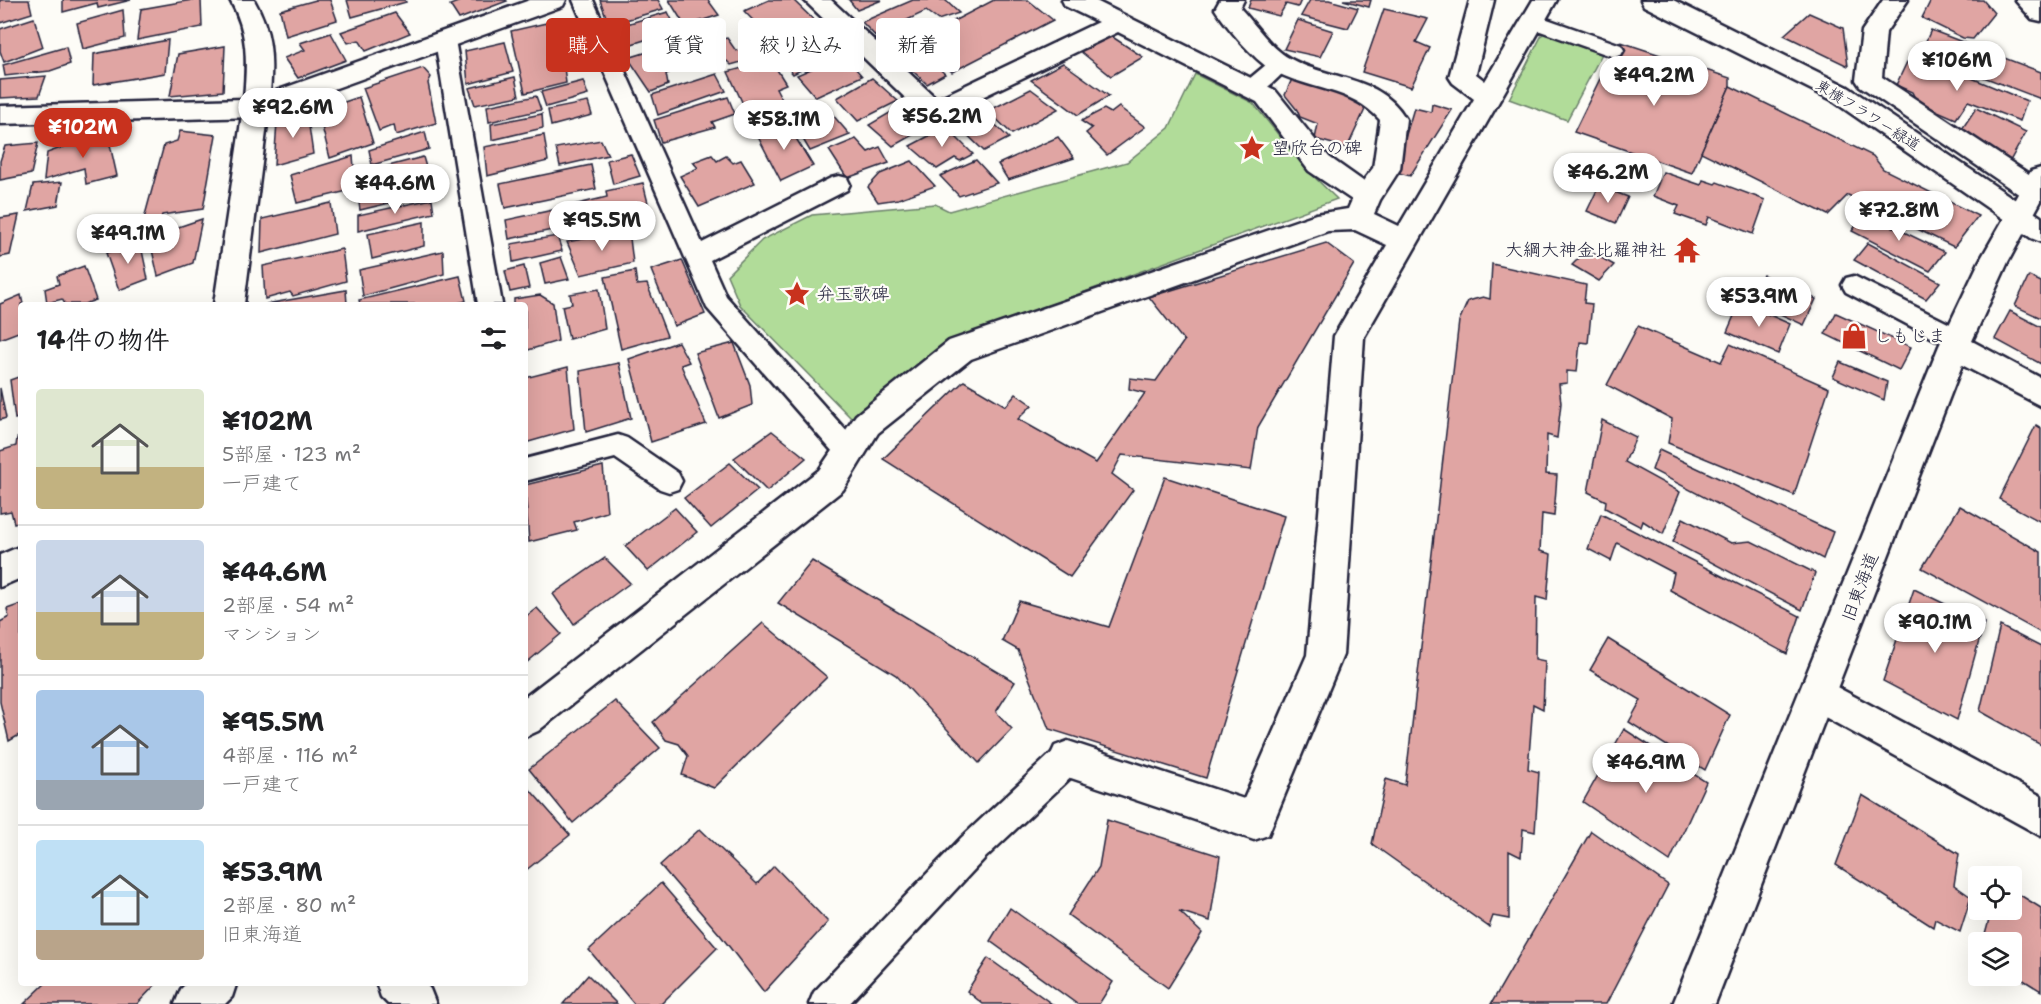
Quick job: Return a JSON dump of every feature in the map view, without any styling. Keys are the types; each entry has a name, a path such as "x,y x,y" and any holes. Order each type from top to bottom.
{"street":[{"path":"229,302 256,108 260,40 250,13 242,0"},
{"path":"816,0 934,111 1119,22"},
{"path":"528,717 831,480 867,424 960,350 1363,208 1386,169 1393,120 1385,108 1346,85 1267,75 1119,22 1074,0"},
{"path":"1232,0 1227,9 1267,75 1266,96 1319,164 1363,208 1404,241"},
{"path":"1482,0 1462,77 1488,97"},
{"name":"東横フラワー緑道","path":"1653,0 1839,93 2033,203"},
{"path":"1896,0 1874,31 1869,80 2033,203"},
{"path":"2027,0 2041,14"},
{"path":"0,115 256,108 445,40 539,2"},
{"path":"1068,759 1254,821 1325,655 1348,336 1539,10"},
{"name":"旧東海道","path":"1694,1004 1956,342 2033,203"},
{"path":"1956,342 2041,393"},
{"path":"0,572 18,563"},
{"path":"1818,694 2041,817"},
{"path":"196,1004 213,986"},
{"path":"399,986 415,1004"}],"lane":[{"path":"583,0 717,301 849,452"},
{"path":"1539,10 1614,50"},
{"path":"445,40 490,302"},
{"path":"696,256 839,184"},
{"path":"1854,285 1956,342"},
{"path":"528,469 618,446 669,481"},
{"path":"826,1004 973,848 1068,759"}],"green space":[{"path":"1545,29 1604,50 1567,120 1509,99"},
{"path":"1195,74 1253,103 1305,168 1337,199 946,343 853,420 740,305 727,275 762,240 812,215 935,204 949,211 1127,162 1169,128"}],"building":[{"path":"0,0 29,0 32,13 0,23"},
{"path":"63,0 131,0 98,8 97,3 63,12"},
{"path":"201,0 202,27 137,40 141,9"},
{"path":"316,0 330,0 337,20 286,36 280,10"},
{"path":"347,0 405,0 406,2 352,17"},
{"path":"463,0 507,1 459,19 450,5"},
{"path":"600,0 658,0 663,9 630,19 606,18"},
{"path":"669,0 708,0 719,15 710,18 680,18"},
{"path":"769,0 793,0 812,18 751,18 744,11"},
{"path":"849,0 882,0 857,10"},
{"path":"913,0 945,0 959,13 944,18 935,18 926,11 911,18 876,18 876,37 864,24 864,21"},
{"path":"994,0 1028,0 1053,20 960,68 959,18"},
{"path":"1251,0 1301,0 1298,7 1286,4 1279,16 1248,8"},
{"path":"1310,0 1329,0 1358,8 1348,28 1301,16"},
{"path":"1343,0 1371,0 1369,7"},
{"path":"1931,0 1983,0 1994,13 1973,39 1963,38 1922,18"},
{"path":"1384,9 1428,19 1416,42 1430,48 1411,87 1362,72"},
{"path":"123,10 125,38 83,49 77,23"},
{"path":"668,12 671,18 647,18"},
{"path":"395,13 410,33 366,51 359,40 348,43 341,32"},
{"path":"1809,13 1843,28 1848,66 1784,35"},
{"path":"34,18 43,47 4,62 0,51 0,29"},
{"path":"642,20 642,41 630,45 630,23"},
{"path":"1298,20 1333,31 1320,57 1284,49"},
{"path":"546,23 546,72 565,72 566,83 525,93 511,31"},
{"path":"1931,30 2041,72 2041,99 1947,63 1948,53 1925,43"},
{"path":"331,33 346,60 298,78 284,58 305,50 300,43"},
{"path":"1111,36 1143,57 1111,76 1080,51"},
{"path":"726,38 736,51 738,50 738,63 731,65 726,61"},
{"path":"168,40 165,73 93,85 94,54"},
{"path":"505,42 513,72 468,84 465,51"},
{"path":"1621,42 1730,78 1730,86 1692,173 1574,132 1614,50"},
{"path":"225,46 223,91 170,96 178,54"},
{"path":"66,47 70,64 50,71 5,76 3,65"},
{"path":"642,54 642,72 671,72 666,74 668,85 651,92 630,61 630,57"},
{"path":"1907,62 1940,75 1943,66 2027,101 2020,121 1968,101 1956,119 1917,102 1912,92 1896,85"},
{"path":"1063,63 1109,96 1078,115 1031,80"},
{"path":"423,68 431,77 428,83 436,123 396,135 394,125 379,131 363,88"},
{"path":"738,69 738,72 778,72 786,84 776,88 788,111 752,123 728,72"},
{"path":"804,72 859,72 862,76 816,97 797,75"},
{"path":"914,72 943,72 945,74 927,84"},
{"path":"717,74 726,91 658,115 652,95"},
{"path":"46,76 39,96 0,98 0,80"},
{"path":"515,77 519,96 475,105 469,88"},
{"path":"872,78 898,101 858,121 837,98"},
{"path":"1292,79 1368,103 1347,148 1315,139 1318,124 1300,117 1285,95"},
{"path":"583,81 588,95 546,107 541,92"},
{"path":"1730,86 1873,156 1883,169 1978,216 1954,247 1848,195 1828,215 1701,152"},
{"path":"1031,89 1058,109 1012,134 988,111"},
{"path":"536,96 541,110 489,122 487,106"},
{"path":"359,97 373,143 330,158 318,111"},
{"path":"728,97 735,114 712,122 715,127 661,142 654,120"},
{"path":"588,102 592,115 551,126 548,110"},
{"path":"905,104 932,124 893,146 869,125"},
{"path":"1432,104 1452,110 1410,176 1395,172 1414,108 1431,112"},
{"path":"825,106 850,135 810,151 794,124 804,119 799,113"},
{"path":"977,107 1009,138 984,151 951,119"},
{"path":"1119,107 1145,127 1107,155 1086,133 1092,128 1081,121 1104,109 1111,113"},
{"path":"1976,108 2026,132 2010,161 2002,161 1960,132"},
{"path":"307,112 313,154 274,165 277,122"},
{"path":"542,114 543,128 492,140 491,124"},
{"path":"786,122 813,166 781,181 755,131"},
{"path":"946,127 973,154 960,161 955,158 937,169 910,146"},
{"path":"107,131 117,176 86,184 84,168 44,180 47,153 74,143 73,140"},
{"path":"180,131 216,135 203,209 162,215 158,228 141,230 164,145 177,141"},
{"path":"425,132 429,149 372,165 369,150"},
{"path":"544,135 548,161 487,176 484,147"},
{"path":"1058,137 1074,158 1008,180 998,164"},
{"path":"856,139 868,152 880,147 889,163 847,178 829,150"},
{"path":"601,140 608,155 560,166 556,148"},
{"path":"38,143 31,174 0,180 0,161 5,146"},
{"path":"631,154 640,176 613,184 607,160"},
{"path":"712,155 717,161 726,156 733,163 741,160 755,183 699,207 680,176 698,168 693,162"},
{"path":"353,156 356,189 297,203 290,175"},
{"path":"423,157 428,174 368,188 369,171"},
{"path":"976,160 997,183 959,196 940,176"},
{"path":"912,161 935,186 898,199 878,202 868,187 880,174"},
{"path":"591,165 596,189 505,208 500,184"},
{"path":"1663,172 1701,185 1703,180 1715,184 1717,182 1765,200 1753,234 1709,217 1706,225 1675,214 1679,206 1653,196"},
{"path":"427,180 427,194 360,210 358,195"},
{"path":"62,182 58,205 27,211 33,185"},
{"path":"643,183 649,207 612,213 613,227 571,236 565,207 607,197 606,191"},
{"path":"1599,186 1628,197 1616,223 1587,211"},
{"path":"432,199 434,213 358,231 358,215"},
{"path":"331,203 335,234 261,253 262,219"},
{"path":"553,210 557,229 509,239 506,220"},
{"path":"1865,213 1945,252 1930,271 1852,231"},
{"path":"19,215 10,255 0,257 0,218"},
{"path":"202,219 193,263 158,276 149,237"},
{"path":"424,222 424,246 372,259 368,234"},
{"path":"629,230 633,263 581,275 567,242"},
{"path":"557,236 562,251 513,262 511,244"},
{"path":"140,241 148,279 119,290 106,253"},
{"path":"1326,243 1354,264 1258,427 1251,470 1122,455 1112,474 1133,490 1070,577 883,459 964,381 1006,406 1016,394 1032,405 1018,419 1096,463 1145,393 1129,389 1130,378 1156,381 1184,341 1149,297"},
{"path":"1868,243 1940,282 1926,299 1854,260"},
{"path":"342,249 346,281 293,296 290,292 265,299 263,266"},
{"path":"1587,250 1614,265 1599,281 1572,265"},
{"path":"443,251 444,274 363,296 359,270"},
{"path":"561,257 569,279 545,284 540,263"},
{"path":"682,260 705,314 674,326 651,270"},
{"path":"1492,264 1586,285 1584,303 1592,304 1588,343 1580,342 1577,372 1567,371 1567,383 1559,384 1561,403 1557,438 1547,435 1546,474 1557,475 1554,516 1542,514 1540,551 1551,554 1547,600 1536,597 1535,659 1545,661 1543,709 1533,704 1528,769 1539,772 1535,832 1523,829 1521,857 1509,851 1509,919 1493,916 1489,927 1372,844 1386,779 1405,785 1459,321 1468,301 1483,297 1490,299"},
{"path":"84,266 96,300 64,302 62,299 47,302 45,289 59,284 57,276"},
{"path":"524,266 529,288 510,292 505,271"},
{"path":"635,271 637,285 647,284 667,336 621,349 605,277"},
{"path":"1763,275 1816,299 1804,325 1750,300"},
{"path":"460,276 466,301 360,302 359,300"},
{"path":"2029,276 2041,282 2041,318 2015,306"},
{"path":"599,289 605,329 569,339 562,306 572,304 570,294"},
{"path":"346,290 347,302 277,302"},
{"path":"21,295 23,302 18,302 18,332 0,339 0,304"},
{"path":"540,295 553,303 558,341 528,350 528,302 514,302 514,299"},
{"path":"1740,302 1790,324 1778,354 1727,332"},
{"path":"2010,311 2041,327 2041,364 1995,339"},
{"path":"1836,313 1911,347 1899,370 1825,334"},
{"path":"1638,326 1721,362 1730,344 1829,388 1794,495 1668,443 1672,419 1607,385"},
{"path":"678,342 689,362 681,365 706,424 651,442 629,359"},
{"path":"734,343 750,385 752,405 719,418 695,353"},
{"path":"1840,362 1887,382 1884,400 1833,377"},
{"path":"619,363 631,418 586,432 580,371"},
{"path":"568,367 574,429 528,442 528,377"},
{"path":"18,377 18,418 15,419 10,380"},
{"path":"0,388 6,418 0,420"},
{"path":"1602,420 1636,437 1625,462 1680,492 1663,534 1643,521 1641,527 1605,508 1606,501 1588,492"},
{"path":"2036,425 2041,428 2041,522 1999,499"},
{"path":"772,431 806,458 767,491 734,458"},
{"path":"17,438 18,522 14,523 11,511 0,513 0,451 16,446"},
{"path":"1659,450 1833,532 1823,559 1652,470"},
{"path":"730,463 758,490 711,528 684,498"},
{"path":"603,466 607,512 574,522 577,530 529,542 528,484"},
{"path":"1165,477 1284,516 1206,778 1049,729 1018,650 1002,641 1019,601 1109,627"},
{"path":"1960,506 2041,552 2041,633 1922,568"},
{"path":"675,508 697,532 648,571 625,546"},
{"path":"1601,514 1800,616 1787,654 1670,590 1674,573 1617,543 1611,561 1588,549"},
{"path":"1683,518 1731,543 1751,541 1815,573 1802,610 1673,542"},
{"path":"605,558 630,583 574,624 553,594"},
{"path":"812,561 1015,682 996,712 1012,729 979,763 896,675 778,603"},
{"path":"1914,589 1984,623 1957,720 1883,681"},
{"path":"18,605 18,736 9,741 0,702 0,622 9,617 7,609"},
{"path":"537,608 561,634 528,662 528,615"},
{"path":"763,623 827,677 714,788 682,775 688,756 679,744 666,740 653,722"},
{"path":"2000,626 2041,647 2041,745 1980,711"},
{"path":"1608,639 1730,715 1705,770 1629,722 1641,700 1590,670"},
{"path":"615,701 660,748 573,823 529,769"},
{"path":"1624,729 1706,782 1670,861 1583,802"},
{"path":"528,787 570,835 528,869"},
{"path":"1862,795 1959,854 1954,885 1968,895 1968,907 1960,932 1935,919 1933,927 1836,865"},
{"path":"1107,820 1220,856 1210,921 1179,911 1202,933 1168,988 1068,915 1099,867"},
{"path":"700,829 757,884 774,866 828,922 764,992 721,936 660,865"},
{"path":"1591,831 1668,885 1606,1004 1491,1004"},
{"path":"661,883 717,948 661,1004 634,1004 589,950"},
{"path":"2022,896 2041,908 2041,991 2022,979 2022,932 1986,932 1989,920 2022,920"},
{"path":"1010,908 1113,982 1099,1004 1077,1004 990,941"},
{"path":"988,958 1052,1004 983,1004 967,991"},
{"path":"588,975 617,1004 563,1004"},
{"path":"43,986 154,986 137,1004 24,1004"}],"place":[{"name":"望欣台の碑","path":"1252,148"},
{"name":"大綱大神金比羅神社","path":"1687,250"},
{"name":"弁玉歌碑","path":"797,294"},
{"name":"しもじま","path":"1854,336"}]}
